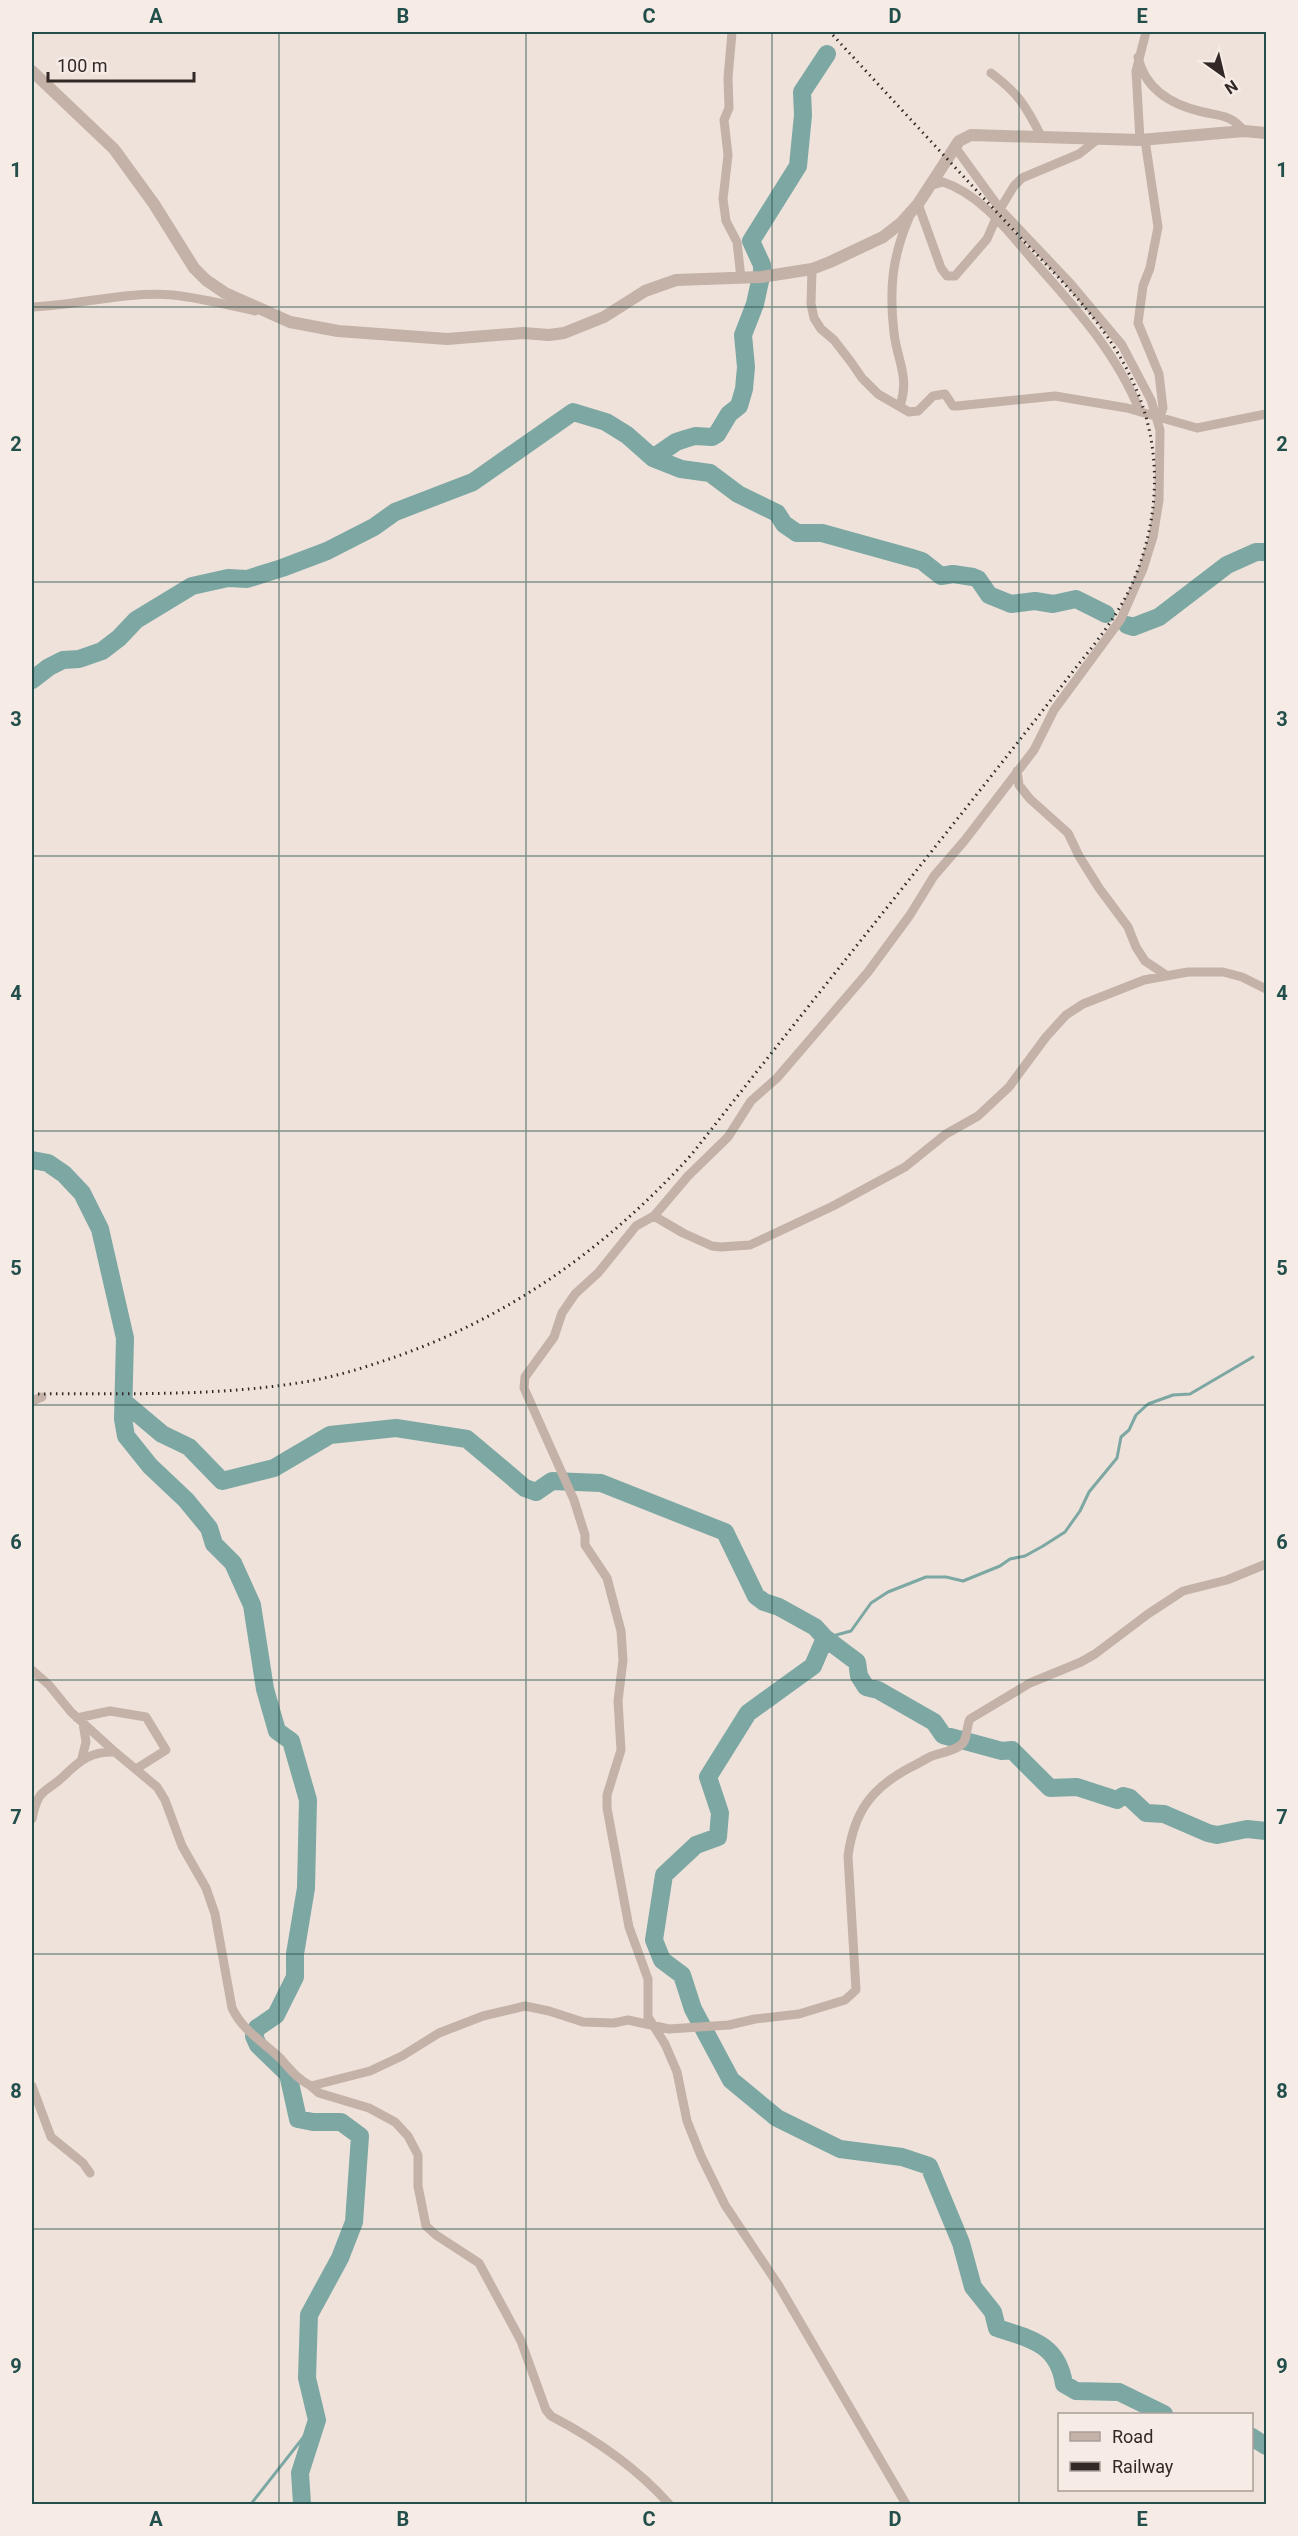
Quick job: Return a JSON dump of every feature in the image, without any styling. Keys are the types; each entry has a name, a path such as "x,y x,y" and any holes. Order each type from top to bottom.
{"street":[{"path":"732,32 728,78 729,108 724,120 728,155 723,199 726,221 737,242 741,278"},
{"path":"906,2505 779,2286 726,2205 701,2156 687,2121 677,2072 665,2044 648,2017 648,1979 629,1927 607,1808 607,1795 621,1750 618,1701 623,1643 607,1578 585,1545 585,1535 574,1500 524,1388 525,1377 554,1337 562,1313 575,1294 598,1273 636,1226 654,1216 688,1176 728,1137 751,1101 777,1078 868,972 910,915 934,876 965,840 1034,750 1054,710 1120,619 1143,569 1153,537 1160,500 1159,419 1163,408 1159,374 1138,323 1143,286 1150,268 1158,226 1142,140 1135,80 1138,57 1146,32"},
{"path":"1138,57 1145,80 1158,93 1200,112 1232,118 1244,131"},
{"path":"32,71 114,149 154,204 185,256 200,275 225,293 269,314 290,322 338,331 447,339 523,333 549,335 580,327 604,317 645,291 676,280 741,278 812,268 856,251 883,237 915,208"},
{"path":"991,73 1013,90 1028,109 1041,136"},
{"path":"900,406 905,391 905,381 894,332 891,276 894,256 915,208 964,137 971,135 1041,136 1142,140 1244,131 1266,133"},
{"path":"915,208 941,268 947,276 955,276 987,239 1000,209 1014,186 1022,178 1079,154 1098,139"},
{"path":"955,147 1000,209 1069,282 1122,345 1159,419"},
{"path":"929,186 937,182 951,184 974,197 995,219 1085,319 1124,378 1140,412"},
{"path":"812,268 811,304 814,318 821,329 834,340 862,378 878,394 914,413 928,399 945,394 953,406 1055,396 1140,412 1197,428 1266,414"},
{"path":"32,308 118,297 172,295 211,300 269,314"},
{"path":"1017,771 1019,784 1030,799 1068,833 1099,888 1128,927 1145,961 1166,975"},
{"path":"654,1216 712,1246 721,1248 750,1245 833,1206 905,1167 946,1134 978,1116 1009,1087 1046,1037 1066,1015 1083,1004 1114,991 1166,975 1209,971 1242,977 1266,989"},
{"path":"32,1401 42,1397"},
{"path":"310,2086 370,2072 402,2056 439,2033 483,2016 525,2006 583,2022 614,2023 628,2020 669,2029 729,2025 755,2019 799,2014 845,2000 851,1995 857,1983 849,1901 848,1856 851,1834 858,1815 869,1798 893,1777 931,1757 960,1746 964,1741 970,1719 1030,1683 1088,1658 1184,1591 1227,1580 1266,1564"},
{"path":"32,1670 49,1685 80,1720 162,1794 182,1846 211,1900 223,1949 232,2008 236,2016 260,2043 278,2056 298,2079 319,2093 369,2108 395,2122 408,2136 418,2155 418,2186 426,2226 479,2263 521,2341 546,2410 551,2416 610,2451 648,2480 669,2505"},
{"path":"80,1720 110,1711 146,1717 165,1750 136,1769"},
{"path":"80,1720 86,1742 82,1758"},
{"path":"32,1819 41,1793 82,1758 104,1751 115,1752"},
{"path":"32,2086 51,2137 83,2163 90,2173"}],"waterway":[{"path":"653,458 676,442 695,436 712,437 717,434 729,414 739,406 744,389 746,367 743,335 755,304 762,272 762,265 751,241 798,166 803,115 802,92 827,54"},
{"path":"32,680 63,660 79,659 102,651 119,638 136,620 192,586 228,578 247,579 282,568 327,551 374,527 395,512 473,482 573,412 606,422 627,435 653,458 681,469 710,473 738,494 777,513 784,524 797,533 822,533 912,558 922,561 941,576 953,574 973,577 978,579 989,595 1011,604 1035,601 1053,604 1076,599 1106,614"},
{"path":"1127,625 1133,627 1159,617 1227,565 1256,552 1266,552"},
{"path":"32,1160 48,1163 64,1174 82,1193 100,1229 125,1338 123,1419 126,1436 150,1466 186,1500 209,1528 214,1544 233,1563 252,1605 265,1689 277,1731 291,1741 308,1800 306,1888 295,1954 295,1977 276,2015 257,2028 254,2036 258,2045 288,2074 298,2119 313,2122 341,2122 360,2136 354,2222 340,2258 309,2315 307,2378 317,2420 300,2473 302,2504"},
{"path":"825,1638 851,1631 871,1603 888,1592 926,1577 946,1577 963,1581 1000,1566 1010,1559 1025,1556 1065,1532 1080,1511 1089,1492 1117,1458 1121,1437 1129,1430 1136,1415 1148,1404 1173,1395 1190,1394 1253,1357"},
{"path":"124,1402 162,1434 189,1447 222,1481 274,1468 330,1435 396,1428 467,1439 525,1488 536,1492 552,1481 601,1483 725,1532 756,1596 815,1627 825,1638 857,1662 859,1676 866,1687 878,1690 934,1722 943,1735 1002,1751 1012,1750 1050,1788 1077,1787 1117,1800 1123,1796 1130,1798 1146,1813 1164,1814 1217,1835 1247,1829 1266,1831"},
{"path":"825,1638 813,1666 748,1713 708,1777 720,1813 718,1837 696,1845 664,1875 654,1940 662,1960 682,1975 693,2009 731,2080 777,2118 840,2149 902,2157 929,2166 961,2243 973,2287 993,2312 997,2328 1041,2345 1056,2360 1064,2384 1076,2391 1119,2392 1162,2413"},
{"path":"251,2504 317,2420"},
{"path":"1253,2438 1266,2446"}],"railway":[{"path":"32,1394 202,1392 270,1387 327,1377 384,1361 438,1340 519,1299 556,1275 627,1219 692,1154 1116,614 1135,577 1144,553 1153,503 1153,453 1149,428 1132,380 1107,336 1075,296 830,32"}]}
